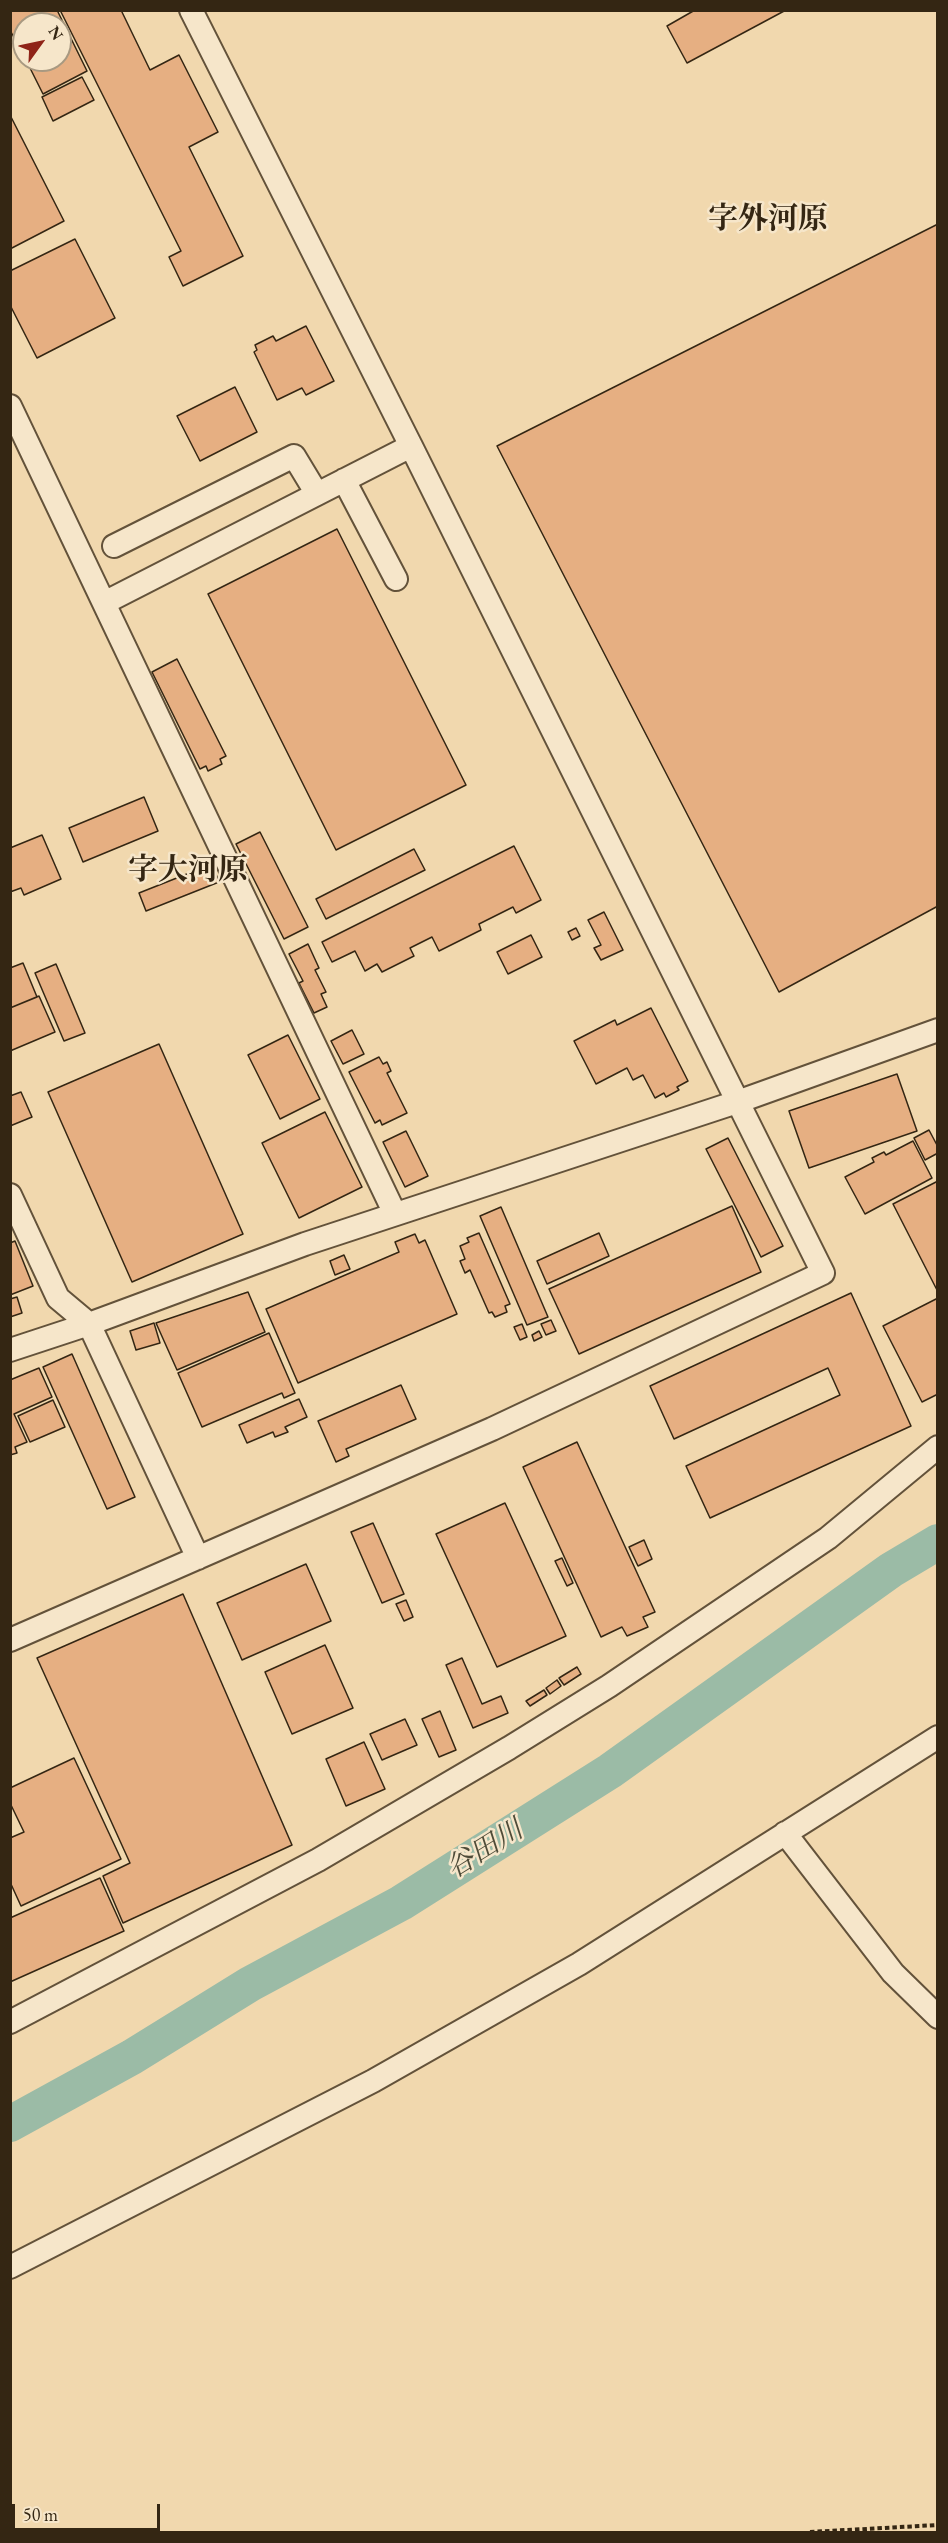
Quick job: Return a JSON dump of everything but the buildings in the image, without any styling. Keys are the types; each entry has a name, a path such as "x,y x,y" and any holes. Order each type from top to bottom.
{"street":[{"path":"10,1640 492,1428 823,1273 740,1101 191,10"},
{"path":"10,406 395,1214"},
{"path":"104,603 411,446"},
{"path":"114,546 294,456 317,494"},
{"path":"344,480 396,579"},
{"path":"10,1350 89,1324 304,1244 740,1101 938,1030"},
{"path":"10,1195 58,1298 89,1324 198,1558"},
{"path":"10,2022 318,1860 509,1748 609,1686 828,1538 938,1447"},
{"path":"10,2267 373,2081 579,1964 938,1737"},
{"path":"785,1833 893,1973 938,2017"}],"path":[{"path":"810,2532 938,2526"}],"waterway":[{"name":"谷田川","path":"10,2124 132,2057 250,1984 401,1903 610,1771 891,1570 938,1542"}],"district":[{"name":"字外河原","path":"768,220"},
{"name":"字大河原","path":"188,871"}]}
